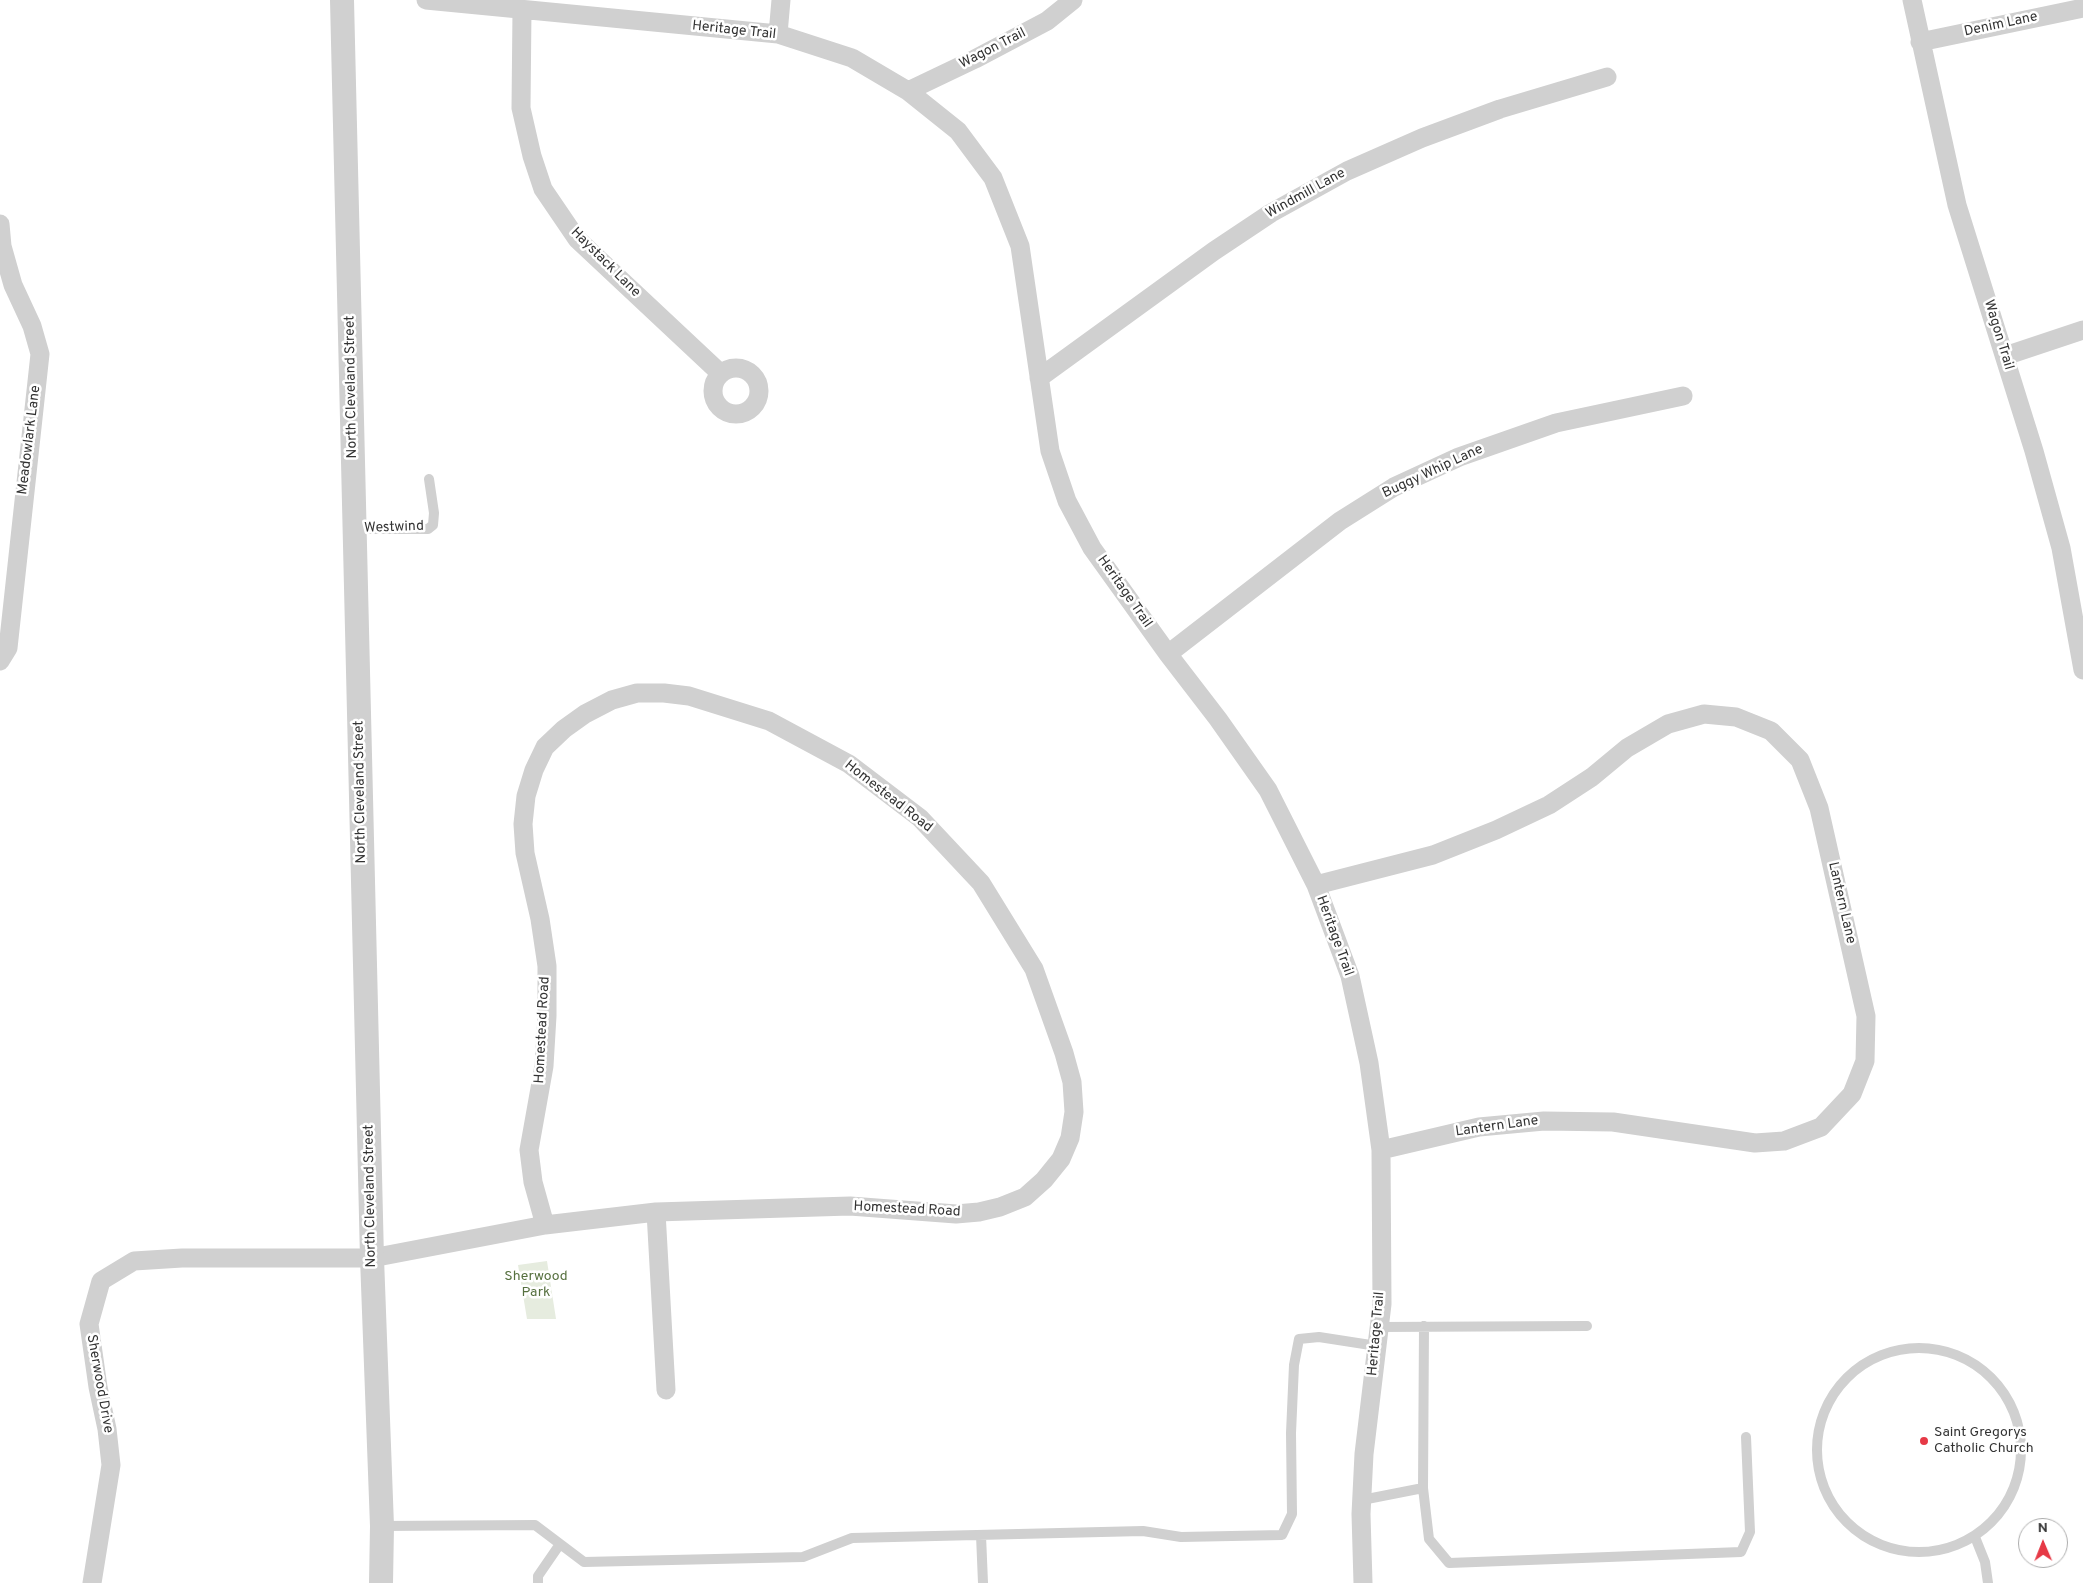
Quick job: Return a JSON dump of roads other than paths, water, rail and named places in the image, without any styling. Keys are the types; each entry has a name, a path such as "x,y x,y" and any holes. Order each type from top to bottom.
{"street":[{"name":"North Cleveland Street","path":"342,0 372,1258 382,1526 381,1583"},
{"name":"Heritage Trail","path":"426,0 778,34 852,58 908,91 958,132 993,178 1020,246 1050,451 1067,501 1092,548 1268,790 1316,885 1350,976 1369,1063 1381,1150 1382,1304 1364,1454 1362,1500 1363,1583"},
{"path":"778,34 781,0"},
{"name":"Wagon Trail","path":"908,91 976,59 1047,21 1073,0"},
{"name":"Wagon Trail","path":"1912,0 1957,205 2005,356 2061,548 2081,644 2083,670"},
{"name":"Denim Lane","path":"1920,42 2083,8"},
{"name":"Haystack Lane","path":"522,10 521,108 532,156 544,189 577,239 720,373"},
{"name":"Windmill Lane","path":"1039,378 1214,251 1271,213 1347,171 1422,138 1500,109 1607,76"},
{"name":"Meadowlark Lane","path":"0,224 2,246 13,285 32,326 40,354 8,648 0,661"},
{"path":"2005,356 2083,330"},
{"name":"Buggy Whip Lane","path":"1168,654 1340,521 1394,488 1459,457 1556,423 1683,396"},
{"name":"Homestead Road","path":"372,1258 545,1225 656,1212 850,1206 956,1214 979,1212 1000,1207 1025,1197 1044,1180 1061,1159 1070,1138 1074,1112 1072,1082 1064,1053 1034,968 981,883 920,818 849,764 769,721 689,696 664,693 637,693 612,700 585,714 545,746 534,770 526,796 523,824 525,853 540,919 547,966 544,1066 529,1150 533,1182 545,1225"},
{"name":"Lantern Lane","path":"1316,885 1433,856 1496,830 1549,804 1592,777 1627,748 1668,724 1704,714 1736,717 1771,731 1800,760 1819,808 1866,1016 1865,1061 1852,1094 1822,1127 1784,1141 1755,1143 1613,1122 1544,1121 1479,1128 1381,1150"},
{"path":"656,1212 666,1390"},
{"name":"Sherwood Drive","path":"92,1583 111,1465 107,1429 98,1387 89,1324 101,1281 134,1261 182,1258 372,1258"}],"lane":[{"name":"Westwind","path":"356,529 428,529 433,525 434,513 429,479"},
{"path":"1379,1326 1587,1326"},
{"path":"1424,1326 1423,1488 1428,1539 1449,1563 1741,1552 1750,1532 1746,1437"},
{"path":"382,1526 534,1525 584,1562 803,1557 852,1538 1143,1531 1181,1537 1282,1536 1292,1514 1291,1433 1294,1365 1299,1339 1319,1337 1377,1346"},
{"path":"1908,1348 1944,1351 1977,1365 2002,1390 2019,1424 2020,1470 2006,1505 1982,1532 1975,1537 1946,1550 1909,1553 1874,1543 1845,1523 1824,1491 1816,1444 1825,1408 1843,1381 1873,1358 1908,1348"},
{"path":"1362,1500 1423,1488"},
{"path":"981,1535 983,1583"},
{"path":"1975,1537 1985,1562 1988,1583"},
{"path":"538,1583 538,1576 560,1544"}],"place":[{"name":"Saint Gregorys Catholic Church","path":"1924,1441"}],"park label":[{"name":"Sherwood Park","path":"536,1286"}]}
